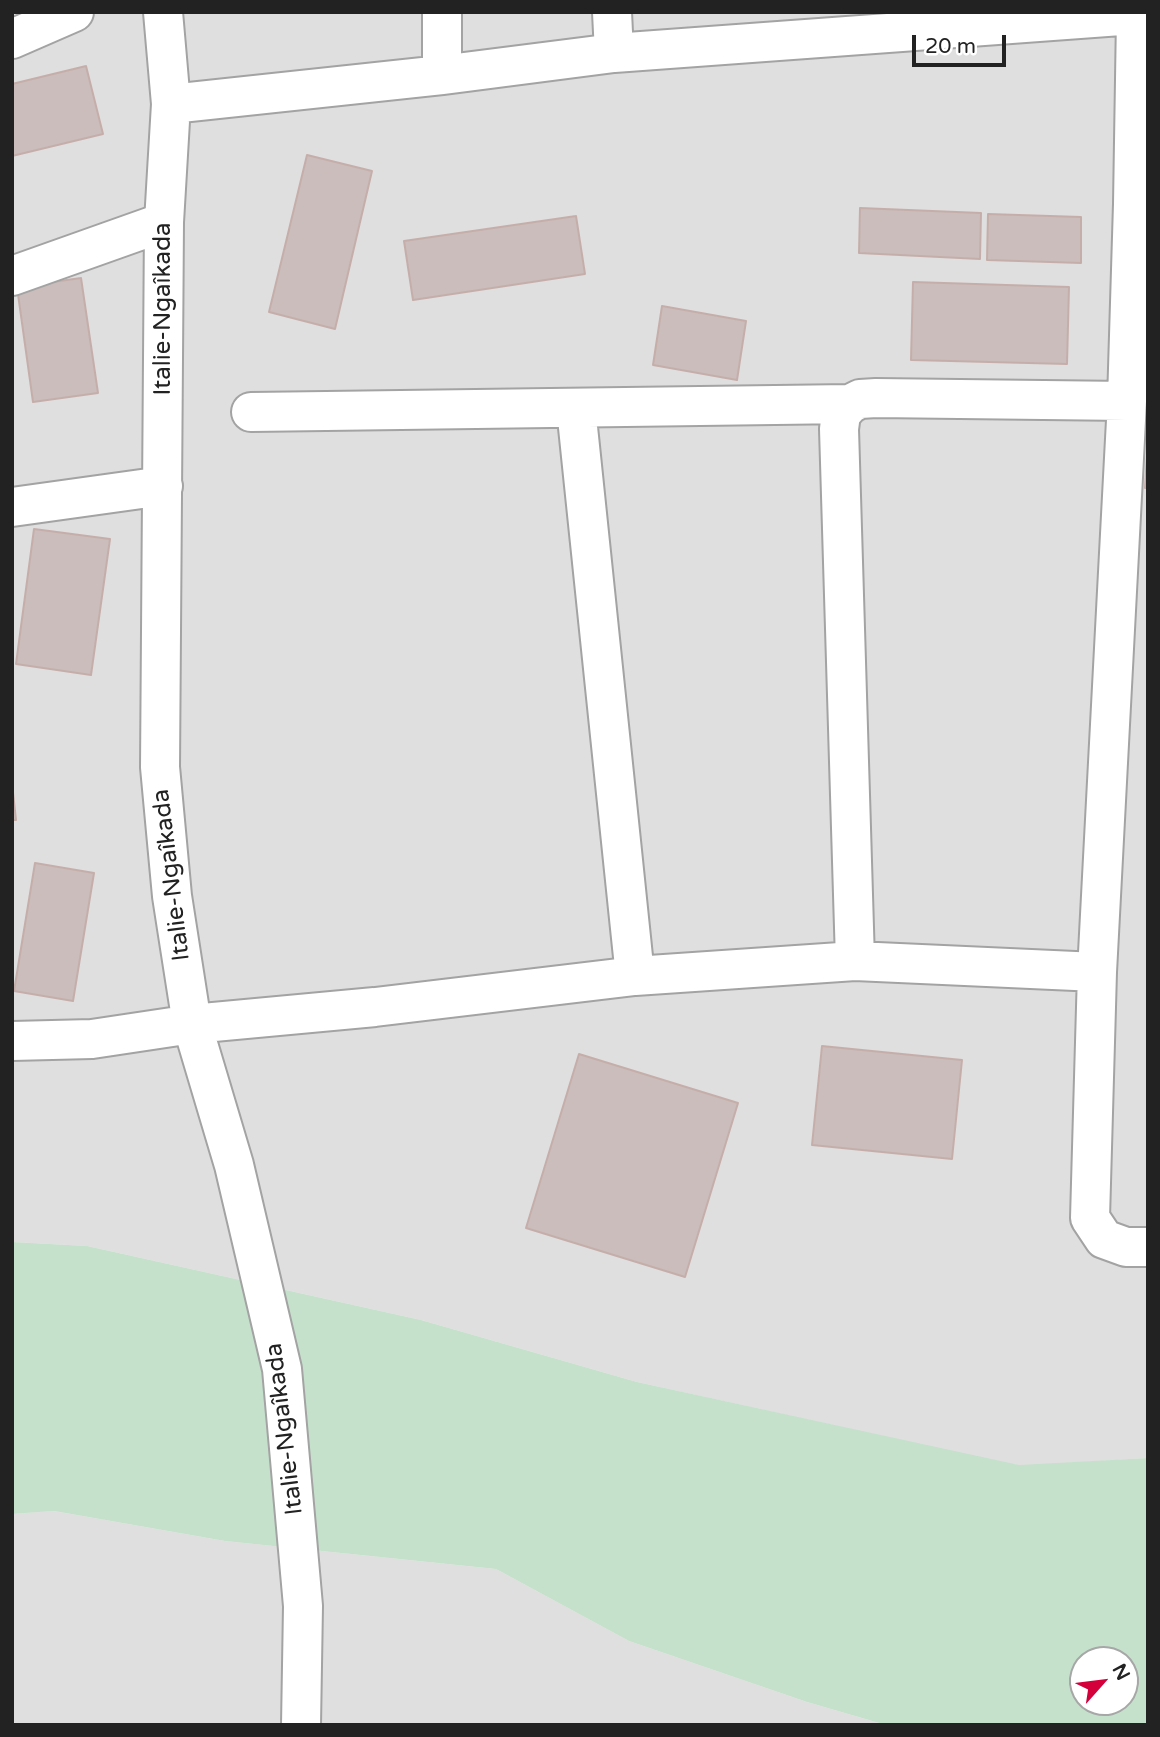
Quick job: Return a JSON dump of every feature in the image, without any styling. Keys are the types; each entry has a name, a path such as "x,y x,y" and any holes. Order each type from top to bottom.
{"street":[{"path":"12,39 74,12"},
{"name":"Italie-Ngaîkada","path":"163,12 171,104 164,222 160,767 172,896 192,1024 234,1165 282,1369 303,1606 301,1725"},
{"path":"442,12 442,75"},
{"path":"612,12 614,53"},
{"path":"171,104 442,75 614,53 1142,16 1127,401 1097,972 1090,1218 1104,1239 1126,1247 1148,1247"},
{"path":"12,276 164,222"},
{"path":"855,961 839,429 841,414 850,404 860,399 876,398 1127,401"},
{"path":"251,412 850,404"},
{"path":"576,408 635,976"},
{"path":"12,507 163,486"},
{"path":"12,1041 92,1039 192,1024 375,1007 635,976 855,961 1097,972"}],"shaded area":[{"path":"12,12 1148,12 1148,1458 1019,1466 637,1382 421,1320 87,1246 12,1242"},
{"path":"54,1511 225,1541 496,1569 629,1641 807,1702 886,1725 12,1725 12,1514"}],"green space":[{"path":"12,1242 87,1246 421,1320 637,1382 1019,1465 1148,1458 1148,1725 886,1725 807,1702 629,1641 496,1569 225,1541 54,1511 12,1514"}],"building":[{"path":"86,66 103,134 12,156 12,84"},
{"path":"307,155 372,171 335,329 269,312"},
{"path":"860,208 981,213 980,259 859,253"},
{"path":"988,214 1081,217 1081,263 987,260"},
{"path":"576,216 585,274 413,300 404,241"},
{"path":"81,278 98,393 33,402 17,287"},
{"path":"913,282 1069,287 1067,364 911,360"},
{"path":"662,306 746,321 737,380 653,365"},
{"path":"1148,439 1148,488 1145,488"},
{"path":"34,529 110,539 91,675 16,664"},
{"path":"12,783 16,820 12,820"},
{"path":"35,863 94,873 73,1001 14,991"},
{"path":"822,1046 962,1060 952,1159 812,1145"},
{"path":"579,1054 738,1103 685,1277 526,1228"}]}
